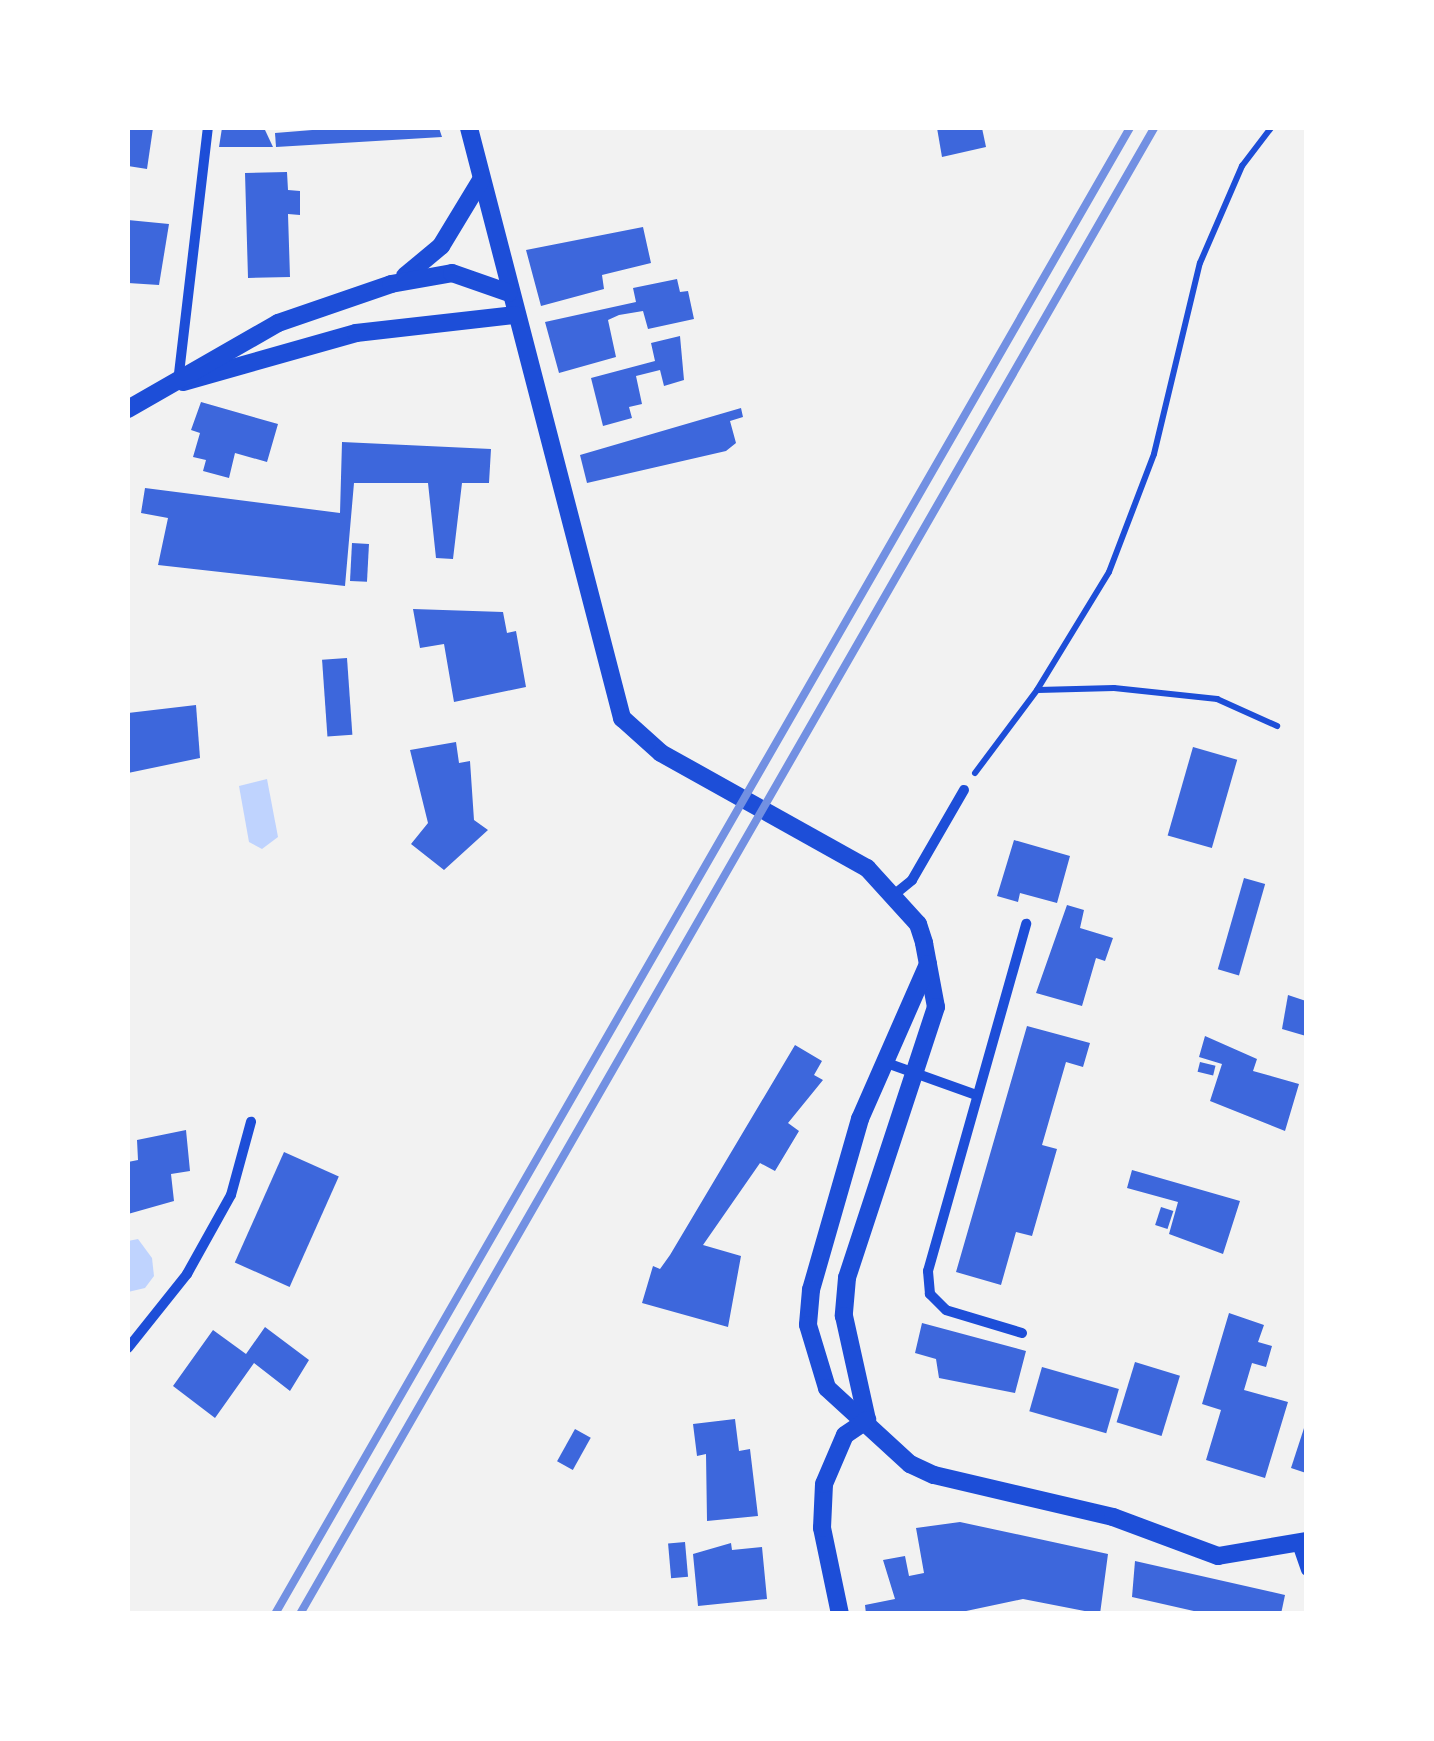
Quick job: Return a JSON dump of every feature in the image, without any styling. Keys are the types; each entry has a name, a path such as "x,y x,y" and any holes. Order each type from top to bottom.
{"street":[{"path":"178,383 208,128"},
{"path":"469,128 514,315 622,718 661,753 844,853 895,894 918,924 936,1007 847,1278 844,1316 867,1420"},
{"path":"392,284 441,246 481,180"},
{"path":"128,409 178,383 218,352 278,323 392,284 452,273 509,293"},
{"path":"178,383 356,332 514,315"},
{"path":"895,894 918,871 964,790"},
{"path":"1022,1333 946,1310 928,1284 976,1095 1026,924"},
{"path":"928,964 883,1061 808,1310 827,1388 867,1420 910,1464 934,1475 1113,1518 1218,1556 1302,1542 1306,1570"},
{"path":"883,1061 976,1095"},
{"path":"128,1348 187,1274 230,1196 251,1122"},
{"path":"840,1614 822,1528 824,1484 845,1436 867,1420"}],"path":[{"path":"964,790 1037,690 1110,572 1137,509 1200,263 1242,166 1271,128"},
{"path":"1037,690 1114,688 1216,699 1276,726"}],"water":[{"path":"267,779 278,837 262,849 249,842 239,786"},
{"path":"138,1239 152,1258 154,1276 145,1288 128,1292 128,1241"}],"building":[{"path":"128,128 153,128 147,169 128,166"},
{"path":"222,128 265,130 273,147 219,147"},
{"path":"337,128 439,128 442,137 276,147 275,133"},
{"path":"937,128 982,128 986,147 942,157"},
{"path":"287,172 288,190 300,191 300,215 288,214 290,277 248,278 245,173"},
{"path":"128,220 169,224 159,285 128,283"},
{"path":"643,227 651,263 602,275 604,289 541,306 526,250"},
{"path":"677,279 680,292 688,291 694,319 648,329 643,311 619,315 608,320 616,357 559,373 545,322 636,302 633,288"},
{"path":"680,336 684,380 664,386 660,370 636,376 642,404 629,407 632,418 603,426 591,378 655,361 651,343"},
{"path":"201,402 278,424 267,462 235,453 229,478 203,471 206,460 193,457 200,433 191,430"},
{"path":"741,408 743,417 730,421 736,443 726,451 587,483 580,455"},
{"path":"342,442 491,449 489,483 462,483 453,559 436,558 428,483 354,483 345,586 158,565 168,518 141,513 145,488 340,513"},
{"path":"352,543 369,544 367,582 350,581"},
{"path":"413,609 503,612 507,633 516,631 526,687 454,702 444,644 420,648"},
{"path":"347,658 352,735 327,737 322,660"},
{"path":"196,705 200,758 128,773 128,713"},
{"path":"456,742 459,763 470,761 474,820 488,830 444,870 411,844 428,823 410,750"},
{"path":"1193,747 1237,760 1212,848 1168,835"},
{"path":"1014,840 1070,856 1057,903 1020,893 1018,902 997,896"},
{"path":"1244,878 1265,884 1239,975 1218,969"},
{"path":"1067,905 1084,910 1080,928 1113,938 1105,961 1096,958 1082,1006 1036,993"},
{"path":"1288,995 1306,1001 1306,1036 1282,1029"},
{"path":"1027,1026 1090,1043 1083,1067 1066,1062 1042,1145 1057,1149 1032,1236 1016,1232 1001,1285 956,1272"},
{"path":"1205,1036 1257,1059 1253,1071 1299,1084 1285,1131 1210,1101 1222,1064 1199,1057"},
{"path":"795,1045 822,1061 814,1075 823,1080 788,1123 799,1131 775,1171 760,1163 703,1245 741,1256 728,1327 642,1303 653,1266 660,1269 670,1255"},
{"path":"1200,1062 1216,1066 1213,1076 1198,1072"},
{"path":"186,1130 190,1171 171,1174 174,1201 128,1214 128,1162 138,1160 137,1140"},
{"path":"284,1152 339,1176 290,1287 235,1263"},
{"path":"1132,1170 1240,1201 1223,1254 1169,1234 1178,1202 1127,1188"},
{"path":"1161,1207 1173,1211 1167,1229 1155,1225"},
{"path":"1229,1313 1264,1325 1258,1342 1272,1346 1266,1367 1252,1363 1244,1390 1288,1402 1265,1478 1206,1460 1221,1410 1202,1404"},
{"path":"922,1323 1026,1351 1015,1393 939,1378 936,1359 915,1353"},
{"path":"265,1327 309,1360 290,1391 254,1363 215,1418 173,1386 213,1330 246,1354"},
{"path":"1135,1362 1180,1376 1162,1436 1117,1422"},
{"path":"1042,1367 1119,1389 1106,1433 1029,1411"},
{"path":"735,1419 739,1451 750,1449 758,1516 707,1521 706,1454 697,1456 693,1424"},
{"path":"1306,1422 1306,1473 1291,1468"},
{"path":"575,1429 591,1438 573,1470 557,1461"},
{"path":"960,1522 1108,1554 1100,1614 1023,1599 952,1614 866,1614 865,1605 895,1599 883,1560 905,1556 909,1576 924,1573 916,1528"},
{"path":"685,1542 688,1577 671,1578 668,1543"},
{"path":"731,1543 732,1550 762,1547 767,1599 698,1606 693,1554"},
{"path":"1135,1561 1285,1595 1281,1614 1207,1614 1132,1597"}],"railway":[{"path":"275,1614 1130,128"},
{"path":"300,1614 1154,128"}]}
